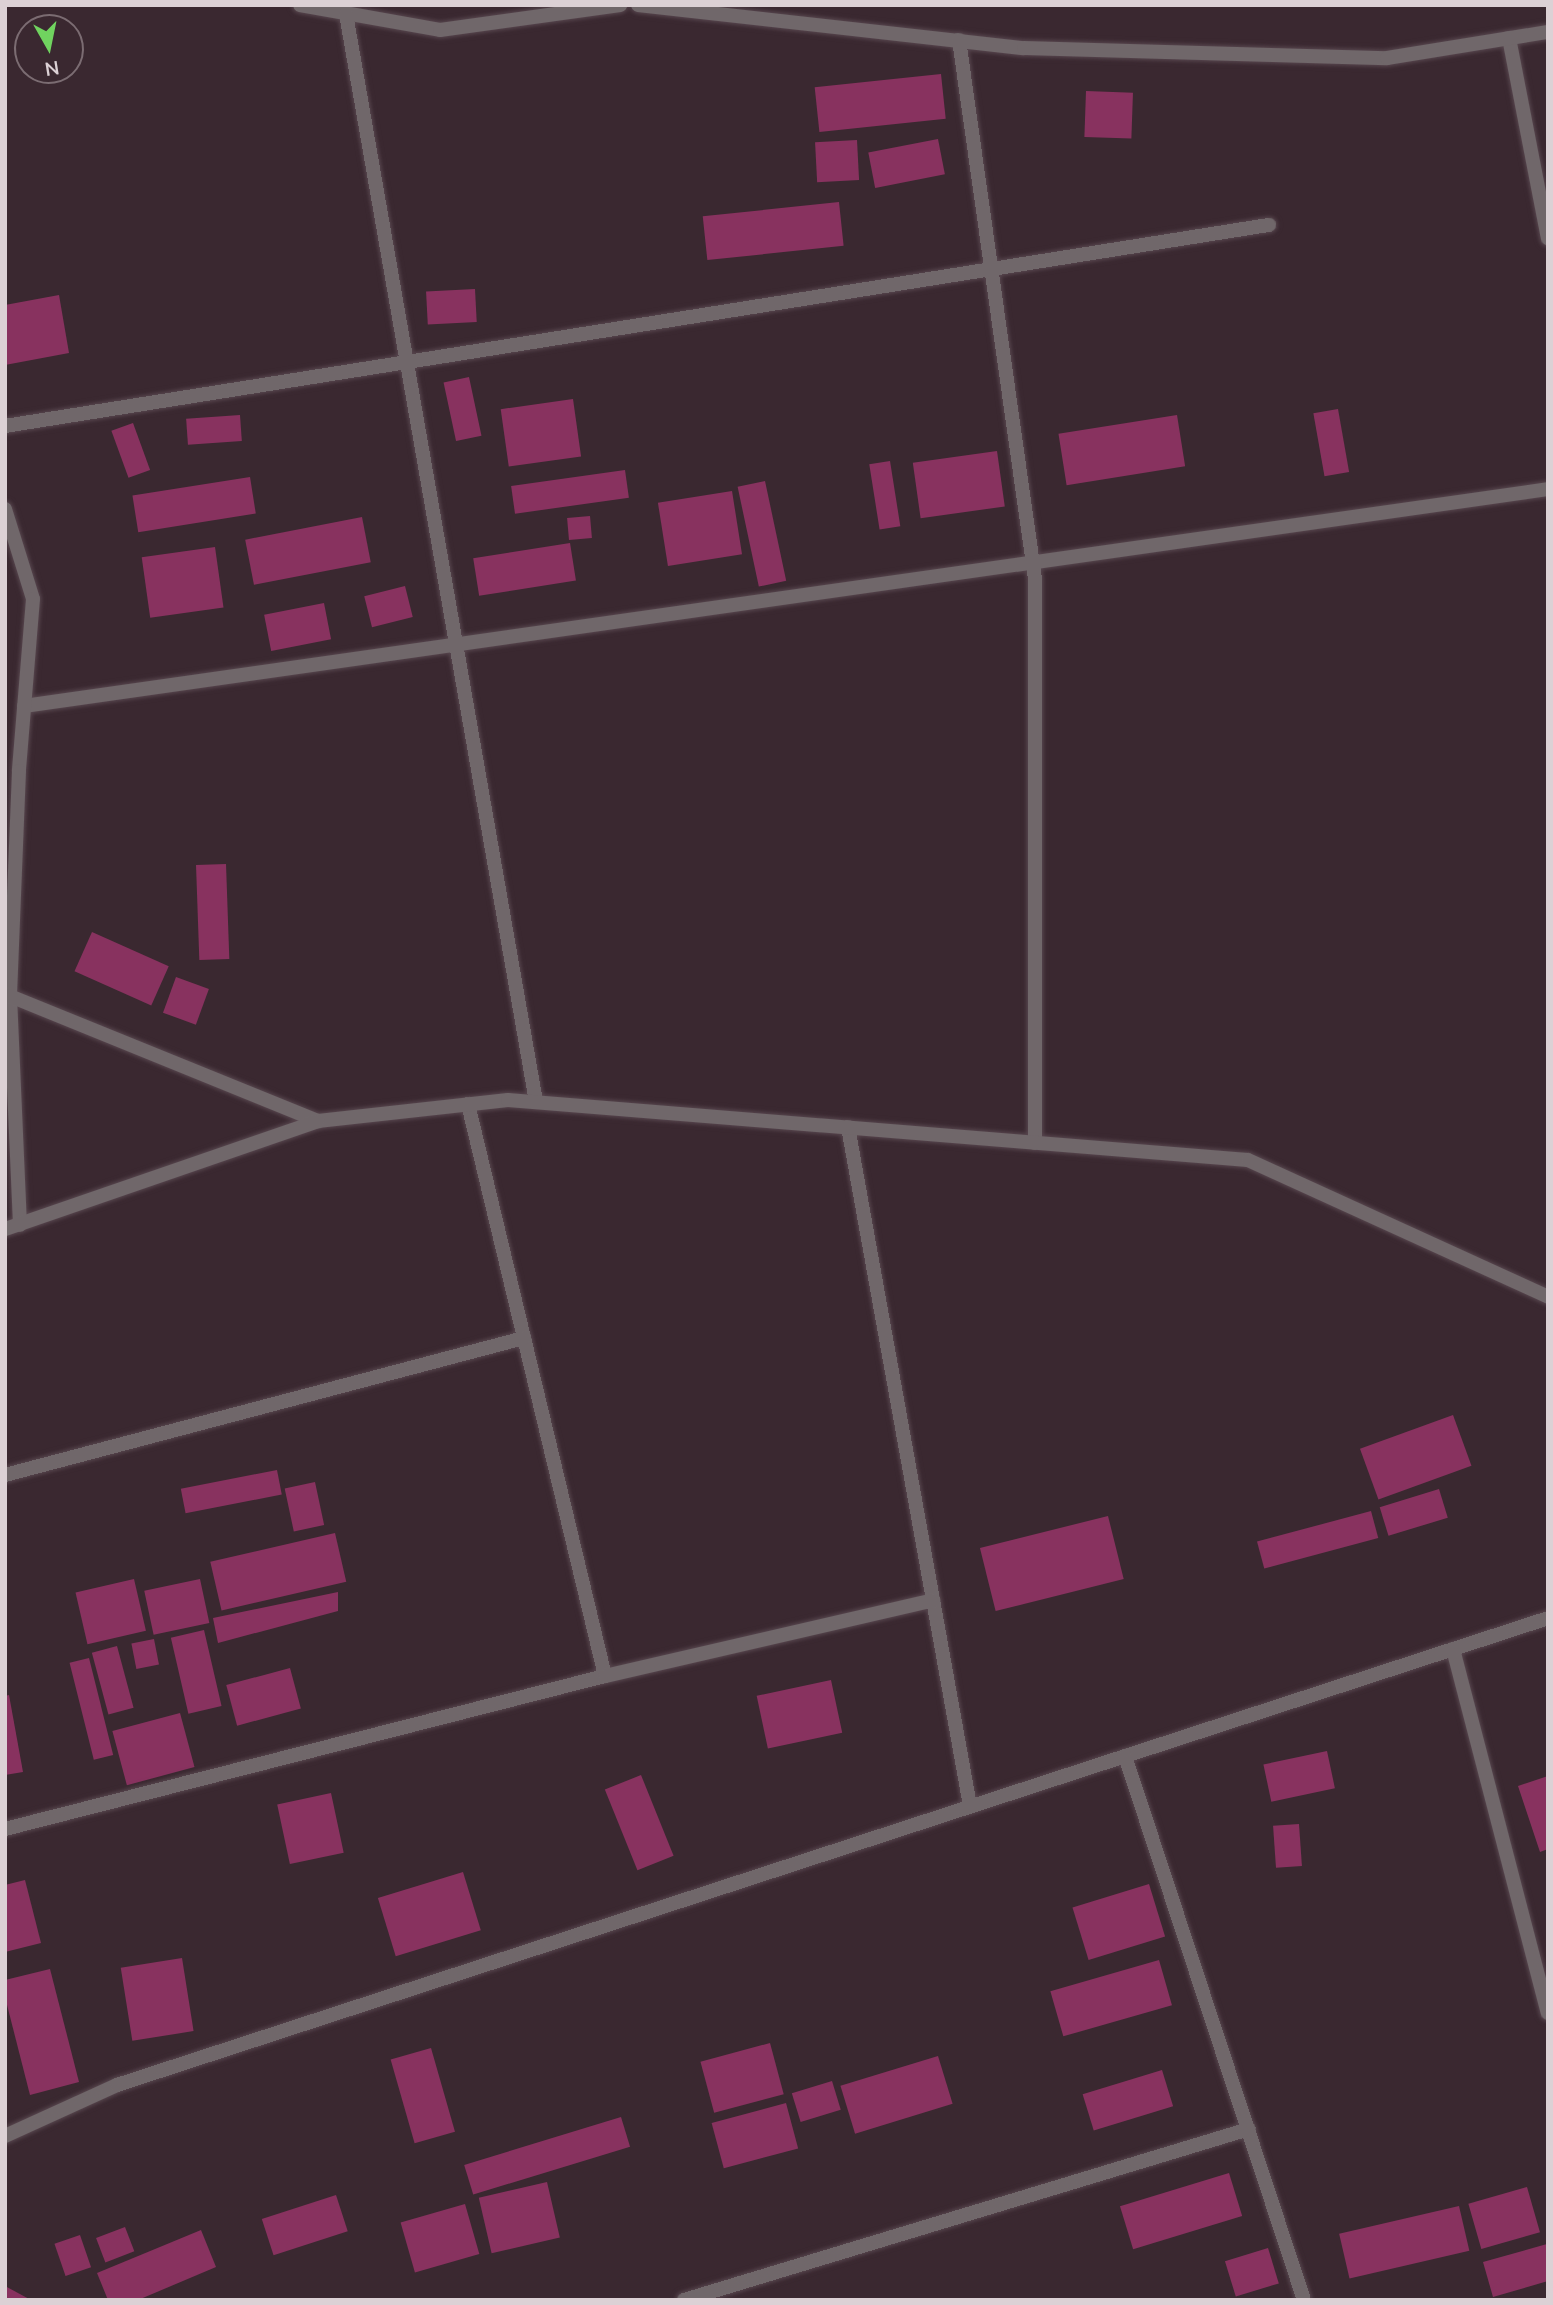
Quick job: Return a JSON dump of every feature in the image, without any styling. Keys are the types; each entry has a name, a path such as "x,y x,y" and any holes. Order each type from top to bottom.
{"street":[{"path":"300,5 440,30 620,5"},
{"path":"638,5 1024,48 1387,58 1548,32"},
{"path":"346,14 409,362 536,1102"},
{"path":"1509,38 1548,238"},
{"path":"959,40 1032,562 1035,1143"},
{"path":"5,426 1269,225"},
{"path":"24,706 1548,489"},
{"path":"5,509 33,599 7,995 20,1224"},
{"path":"7,995 318,1121"},
{"path":"5,1229 318,1121 468,1104 536,1102 1248,1160 1548,1297"},
{"path":"468,1104 605,1676"},
{"path":"848,1127 970,1806"},
{"path":"5,1475 524,1338"},
{"path":"5,1829 605,1676 933,1600"},
{"path":"5,2136 117,2085 1548,1618"},
{"path":"1453,1649 1548,2013"},
{"path":"1125,1756 1304,2300"},
{"path":"684,2300 1249,2129"}],"building":[{"path":"941,74 946,119 819,132 815,87"},
{"path":"1086,91 1133,93 1131,139 1084,137"},
{"path":"938,139 945,174 875,188 868,153"},
{"path":"857,140 859,180 817,182 815,142"},
{"path":"839,202 844,246 707,260 703,216"},
{"path":"475,289 477,322 428,325 426,292"},
{"path":"59,295 69,353 5,365 5,305"},
{"path":"469,377 481,436 456,441 444,382"},
{"path":"573,399 581,456 509,467 501,409"},
{"path":"1338,409 1349,472 1324,476 1313,413"},
{"path":"240,415 242,441 188,445 186,419"},
{"path":"1177,415 1185,466 1067,485 1058,434"},
{"path":"133,423 150,470 128,478 111,431"},
{"path":"997,451 1005,506 921,518 913,463"},
{"path":"890,461 900,526 880,529 869,464"},
{"path":"625,470 629,498 515,514 511,486"},
{"path":"250,477 256,514 138,532 132,496"},
{"path":"765,481 786,581 759,587 738,487"},
{"path":"732,491 742,554 668,566 658,503"},
{"path":"590,516 592,538 569,540 567,518"},
{"path":"362,517 371,562 254,585 245,540"},
{"path":"570,543 576,581 479,596 473,558"},
{"path":"215,547 223,607 150,618 142,557"},
{"path":"405,586 413,617 372,627 364,596"},
{"path":"324,603 331,639 271,651 264,615"},
{"path":"226,864 229,959 199,960 196,865"},
{"path":"92,932 169,966 151,1005 75,971"},
{"path":"176,977 209,989 196,1025 163,1013"},
{"path":"1453,1415 1471,1466 1378,1500 1360,1449"},
{"path":"277,1470 282,1495 186,1513 181,1489"},
{"path":"315,1482 324,1525 294,1531 285,1488"},
{"path":"1439,1489 1448,1518 1388,1536 1380,1507"},
{"path":"1371,1511 1378,1538 1264,1569 1257,1542"},
{"path":"1108,1516 1124,1579 996,1611 980,1548"},
{"path":"335,1533 346,1582 222,1611 210,1562"},
{"path":"134,1579 146,1631 87,1644 76,1592"},
{"path":"200,1579 209,1623 154,1635 144,1591"},
{"path":"338,1592 338,1611 218,1643 213,1618"},
{"path":"204,1630 222,1706 188,1714 171,1638"},
{"path":"154,1639 159,1665 136,1669 131,1643"},
{"path":"117,1646 134,1708 108,1715 92,1653"},
{"path":"89,1658 113,1755 94,1760 70,1663"},
{"path":"290,1668 301,1709 237,1726 226,1685"},
{"path":"831,1680 842,1733 768,1749 757,1696"},
{"path":"9,1695 23,1772 5,1775 5,1696"},
{"path":"180,1713 194,1767 127,1785 112,1731"},
{"path":"1327,1751 1335,1788 1271,1802 1263,1765"},
{"path":"641,1775 674,1856 637,1870 605,1790"},
{"path":"1548,1776 1548,1849 1540,1852 1518,1786"},
{"path":"331,1793 344,1853 290,1864 277,1804"},
{"path":"1299,1824 1302,1866 1276,1868 1273,1826"},
{"path":"463,1872 481,1930 396,1956 378,1898"},
{"path":"25,1880 41,1943 5,1952 5,1885"},
{"path":"1149,1884 1165,1937 1089,1960 1072,1907"},
{"path":"182,1958 194,2031 132,2041 121,1968"},
{"path":"1159,1960 1172,2005 1063,2036 1050,1991"},
{"path":"50,1969 79,2082 30,2095 5,1997 5,1980"},
{"path":"770,2043 784,2094 714,2113 700,2062"},
{"path":"431,2048 455,2132 415,2143 391,2060"},
{"path":"938,2056 953,2104 855,2134 840,2086"},
{"path":"1162,2070 1173,2106 1094,2131 1083,2094"},
{"path":"832,2081 841,2110 801,2122 792,2093"},
{"path":"786,2103 798,2148 724,2168 712,2123"},
{"path":"621,2117 630,2147 473,2195 464,2165"},
{"path":"1229,2173 1242,2216 1133,2249 1120,2206"},
{"path":"547,2182 560,2238 492,2253 479,2198"},
{"path":"1527,2187 1540,2232 1481,2249 1468,2204"},
{"path":"336,2195 348,2231 274,2255 262,2219"},
{"path":"465,2204 479,2254 415,2272 401,2222"},
{"path":"1459,2206 1469,2251 1350,2278 1339,2234"},
{"path":"125,2227 134,2251 105,2262 96,2238"},
{"path":"201,2230 216,2267 138,2300 108,2300 97,2273"},
{"path":"80,2235 91,2267 66,2276 54,2244"},
{"path":"1547,2244 1548,2281 1493,2297 1483,2262"},
{"path":"1268,2248 1279,2283 1236,2297 1225,2261"},
{"path":"5,2286 31,2300 5,2300"}]}
